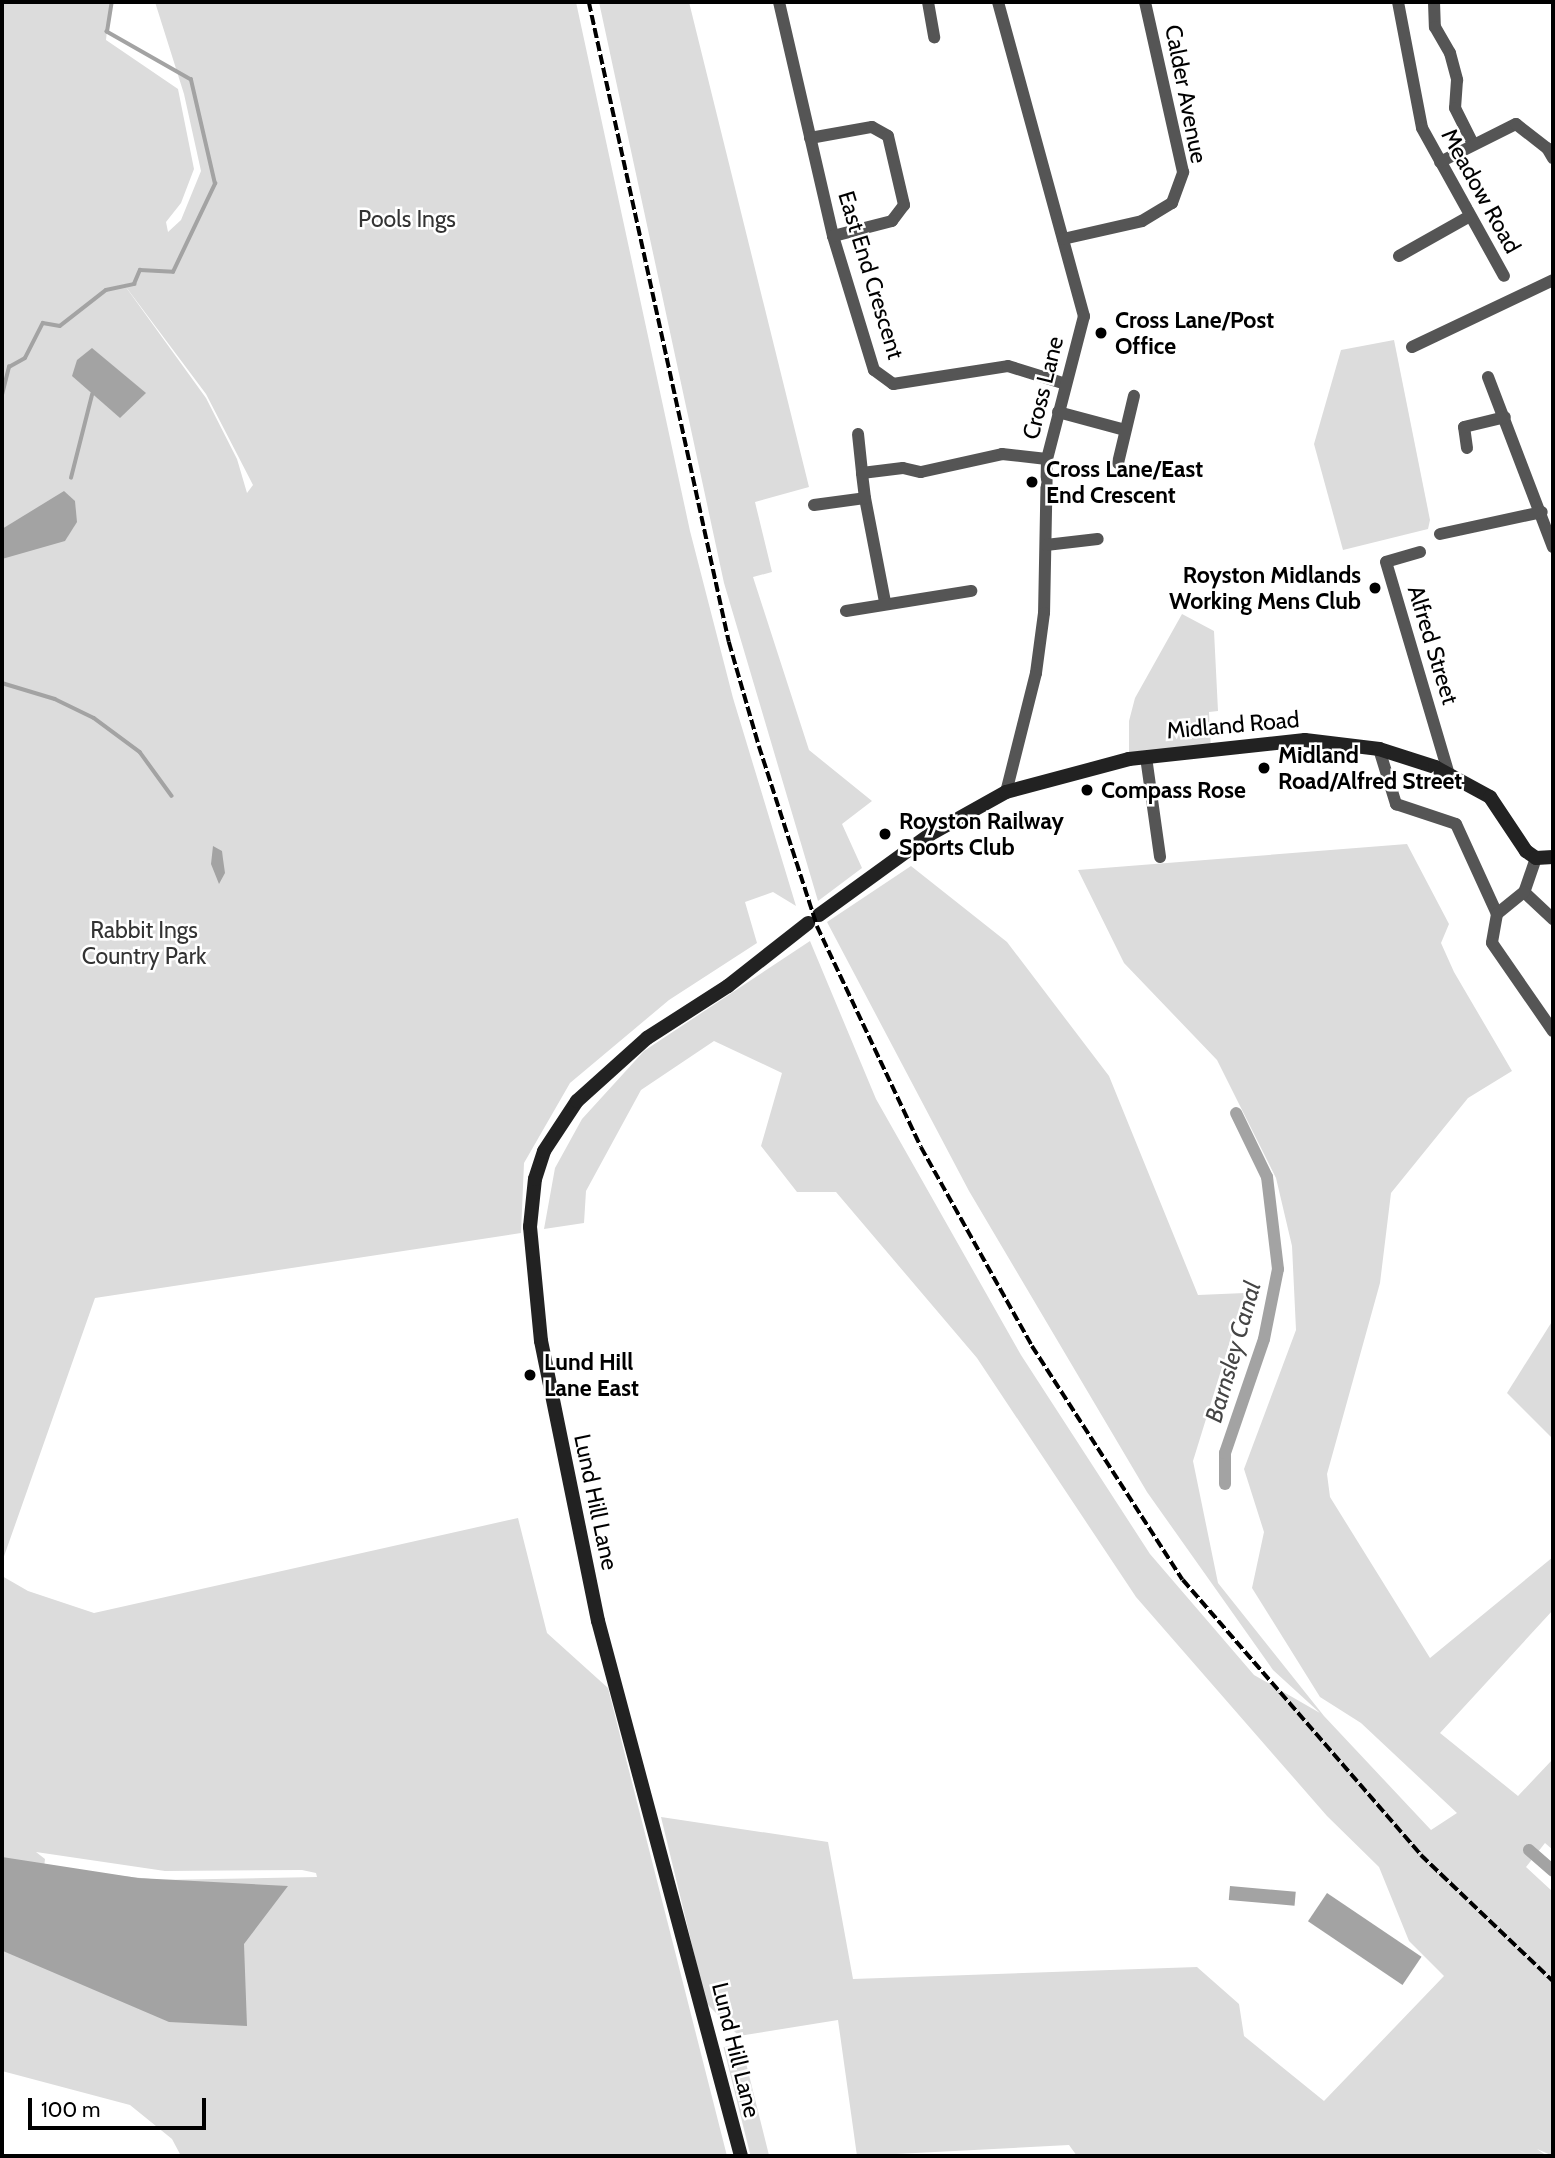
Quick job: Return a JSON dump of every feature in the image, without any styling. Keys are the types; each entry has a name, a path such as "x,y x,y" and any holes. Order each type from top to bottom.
{"main road":[{"name":"Midland Road","path":"1006,792 1080,769 1146,757 1305,740 1378,748 1449,775 1490,797 1516,839 1536,858"},
{"name":"Lund Hill Lane","path":"741,2156 598,1621 541,1341 530,1227 535,1179 544,1151 577,1101 647,1038 728,985 919,841 1006,792"},
{"path":"1536,858 1553,857"}],"street":[{"name":"East End Crescent","path":"779,2 833,236 874,370 893,384 1009,366 1063,383"},
{"path":"928,2 934,37"},
{"name":"Cross Lane","path":"998,2 1084,316 1063,383 1047,459 1046,545 1036,673 1006,792"},
{"name":"Calder Avenue","path":"1063,239 1142,220 1172,203 1183,172 1145,2"},
{"name":"Meadow Road","path":"1398,2 1422,128 1504,276"},
{"path":"1434,2 1435,27 1450,53 1457,80 1455,108 1473,144"},
{"path":"1440,162 1517,124 1548,148 1553,158"},
{"path":"810,138 872,127 888,136 904,205 892,221 833,236"},
{"path":"1399,256 1470,216"},
{"path":"1412,346 1553,280"},
{"path":"1488,377 1542,512 1553,547"},
{"path":"1118,463 1134,396"},
{"path":"1058,412 1125,430"},
{"path":"1467,448 1462,422 1505,417"},
{"path":"858,434 865,498 885,603"},
{"path":"862,473 903,468 921,472 1002,454 1047,459"},
{"path":"814,505 865,498"},
{"path":"1440,534 1542,512"},
{"path":"1046,545 1098,539"},
{"name":"Alfred Street","path":"1420,552 1386,562 1449,775"},
{"path":"846,611 971,591"},
{"path":"1378,748 1396,804 1456,824 1497,914 1492,943 1553,1031"},
{"path":"1146,757 1160,857"},
{"path":"1497,914 1524,892 1536,858"},
{"path":"1524,892 1553,919"}],"green space":[{"path":"2,2 110,2 106,40 178,89 194,169 181,203 166,222 168,232 181,220 201,171 184,94 155,2 576,2 690,531 733,698 796,906 773,892 745,902 757,943 669,1000 570,1083 524,1163 521,1233 95,1298 2,1562","holes":["120,279 206,394 253,485 247,493 237,459 206,398"]},
{"path":"599,2 689,2 809,487 755,502 772,572 753,577 809,750 872,801 842,824 862,868 818,901 724,583"},
{"path":"1394,340 1430,520 1428,529 1343,550 1314,444 1341,350"},
{"path":"1182,614 1214,631 1218,711 1209,712 1211,750 1129,759 1129,721 1135,698"},
{"path":"1407,844 1449,924 1441,943 1454,972 1512,1071 1468,1098 1391,1193 1380,1283 1327,1474 1330,1497 1430,1658 1553,1557 1553,1610 1440,1733 1518,1796 1553,1759 1553,1850 1545,1843 1526,1867 1553,1892 1553,2156 1537,2149 1547,2156 1077,2156 1069,2145 857,2156 838,2020 739,2036 706,2003 661,1817 828,1842 853,1979 1197,1967 1239,2004 1244,2036 1324,2101 1444,1976 1409,1941 1379,1867 1327,1816 1136,1597 977,1358 836,1192 797,1192 761,1146 782,1073 714,1041 641,1090 586,1191 584,1223 544,1229 555,1168 582,1119 644,1051 810,941 876,1099 1021,1355 1150,1554 1254,1675 1320,1713 1273,1670 1147,1492 969,1191 827,922 911,866 1007,942 1109,1076 1198,1295 1245,1293 1193,1461 1218,1583 1324,1716 1431,1830 1457,1813 1361,1723 1320,1697 1252,1588 1264,1532 1244,1469 1296,1330 1292,1246 1276,1178 1217,1060 1124,963 1078,870"},
{"path":"1553,1320 1553,1439 1507,1393"},
{"path":"518,1518 547,1633 608,1688 727,2156 181,2156 172,2139 130,2105 2,2071 2,1576 28,1591 94,1613","holes":["36,1852 165,1871 302,1870 316,1873 317,1877 161,1880 44,1868 45,1859"]},
{"path":"741,2043 769,2156 751,2156 724,2047"}],"shaded area":[{"path":"92,348 146,393 120,418 72,376 77,360"},
{"path":"64,491 75,501 77,522 65,541 2,559 2,529"},
{"path":"213,846 222,851 225,873 219,884 211,864"},
{"path":"2,1857 138,1878 288,1886 244,1944 247,2026 169,2022 3,1951"},
{"path":"1230,1886 1296,1892 1295,1906 1229,1900"},
{"path":"1327,1893 1422,1957 1402,1985 1308,1921"}],"waterway":[{"path":"2,395 9,367 25,358 43,323 60,326 106,290 134,284 140,270 173,272 215,184 191,80 107,32 112,2"},
{"path":"71,478 92,395"},
{"path":"2,683 55,699 94,718 140,752 172,796"},
{"name":"Barnsley Canal","path":"1225,1484 1225,1453 1264,1339 1278,1269 1267,1177 1236,1113"},
{"name":"Barnsley Canal","path":"1529,1850 1553,1871"}],"railway":[{"path":"589,2 729,642 759,746 817,926 921,1147 1032,1346 1183,1580 1421,1855 1553,1981"}],"place":[{"name":"Cross Lane/Post Office","path":"1101,333"},
{"name":"Cross Lane/East End Crescent","path":"1032,482"},
{"name":"Royston Midlands Working Mens Club","path":"1375,588"},
{"name":"Midland Road/Alfred Street","path":"1264,768"},
{"name":"Compass Rose","path":"1087,790"},
{"name":"Royston Railway Sports Club","path":"885,834"},
{"name":"Lund Hill Lane East","path":"530,1375"}],"park label":[{"name":"Pools Ings","path":"407,219"},
{"name":"Rabbit Ings Country Park","path":"144,943"}]}
